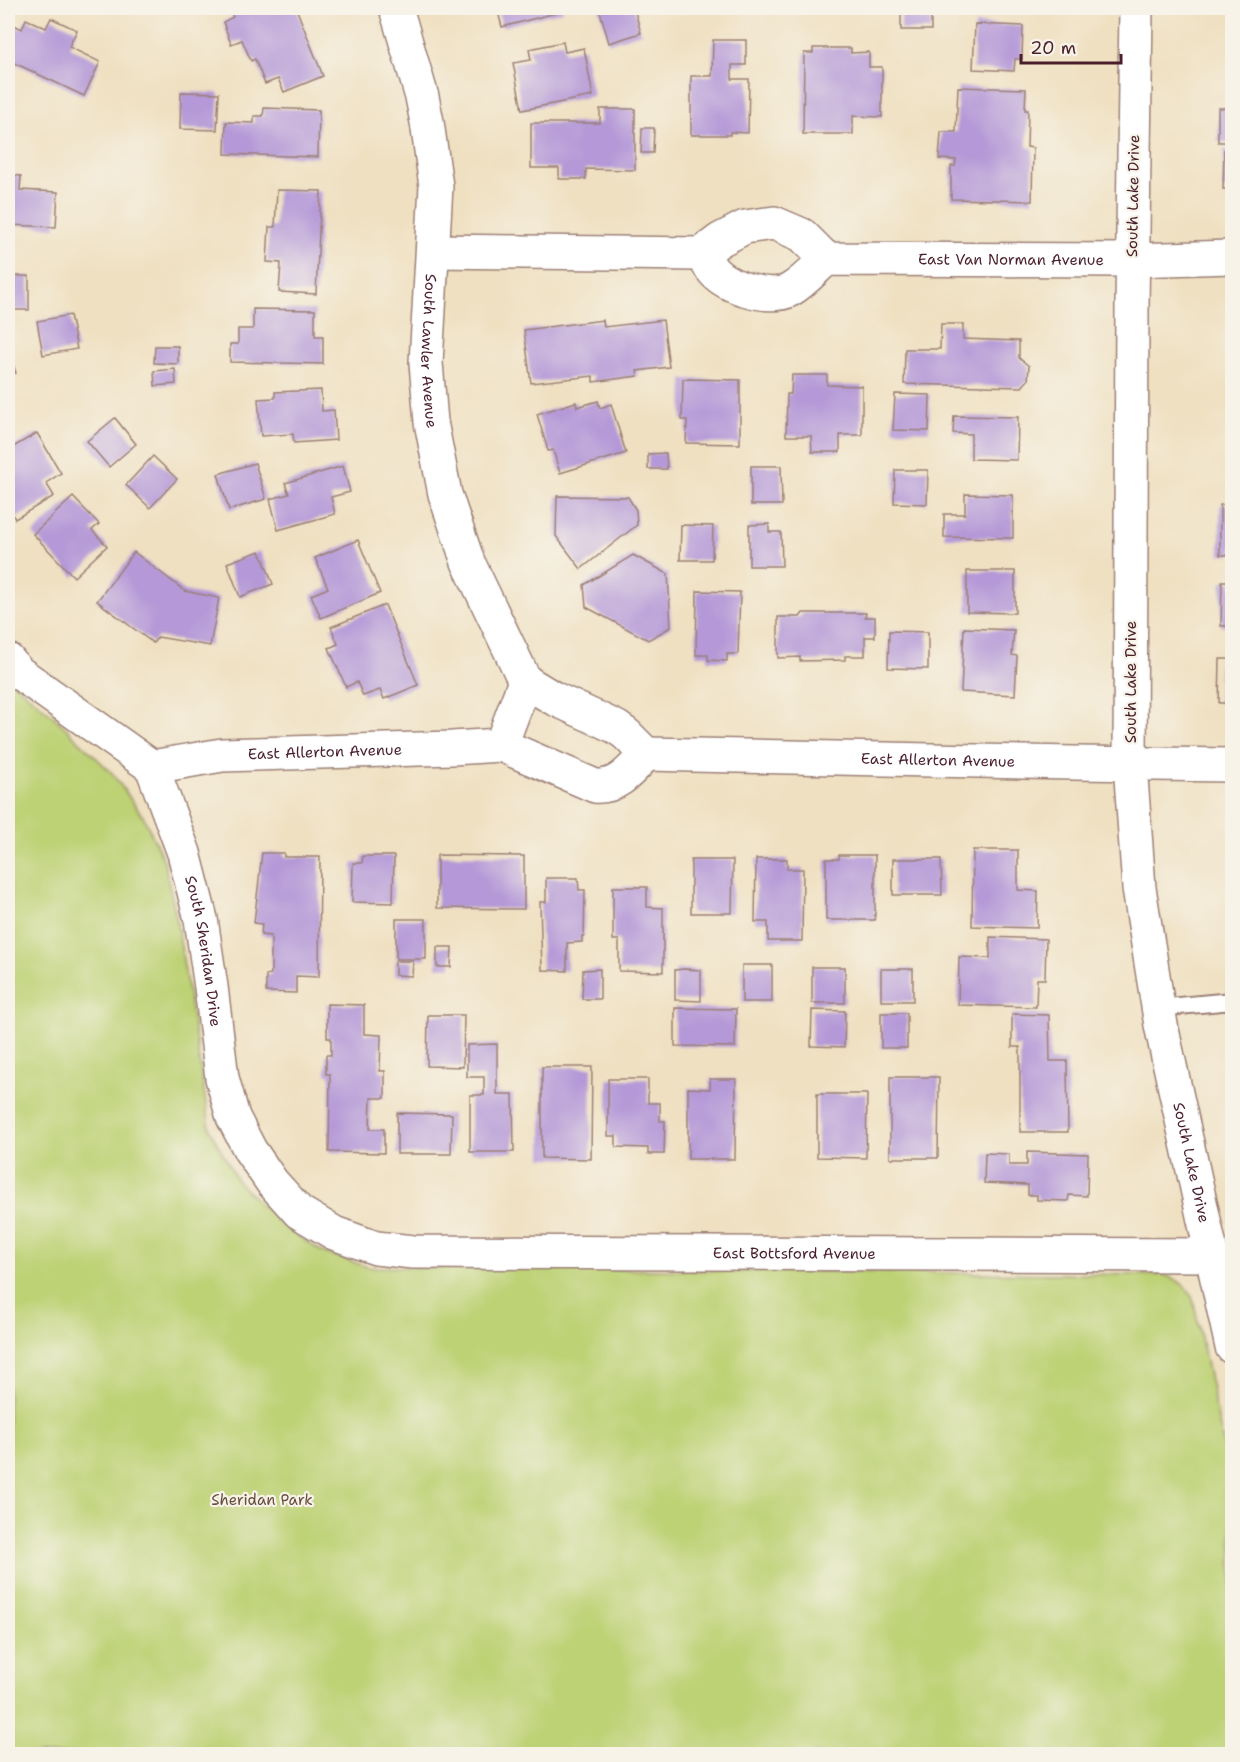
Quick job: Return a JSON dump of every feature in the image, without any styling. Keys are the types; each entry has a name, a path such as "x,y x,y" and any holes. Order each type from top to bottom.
{"street":[{"name":"South Lawler Avenue","path":"396,8 414,67 427,122 436,186 426,363 431,422 445,494 468,562 525,681"},
{"name":"South Lake Drive","path":"1136,8 1132,260 1130,764 1139,888 1158,1008 1233,1347"},
{"path":"434,251 701,254 720,240 745,227 774,223 802,236 825,259 802,282 787,291 764,294 740,288 716,274 701,254"},
{"name":"East Van Norman Avenue","path":"825,259 1132,260 1233,257"},
{"path":"8,660 18,672 152,767"},
{"path":"501,745 525,681 553,698 616,726 646,754"},
{"name":"East Allerton Avenue","path":"152,767 222,755 501,745 595,786 611,785 621,779 646,754 1233,765"},
{"name":"South Sheridan Drive","path":"152,767 184,853 201,918 212,987 222,1077 232,1117 249,1150 272,1182 299,1212 334,1233 376,1248"},
{"name":"East Bottsford Avenue","path":"376,1248 413,1252 1212,1255"}],"lane":[{"path":"1158,1008 1233,1001"}],"green space":[{"name":"Sheridan Park","path":"8,678 52,715 112,773 144,818 164,861 176,916 210,1129 238,1182 284,1227 322,1252 368,1267 1164,1275 1182,1284 1193,1299 1232,1486 1232,1754 8,1754"}],"building":[{"path":"229,8 296,8 323,76 284,92 278,79 265,84 255,59 251,61 242,40 231,44 223,22 233,17"},
{"path":"497,8 562,8 563,11 502,27"},
{"path":"599,8 634,8 641,33 609,43"},
{"path":"901,8 931,8 931,30 901,30"},
{"path":"51,18 77,30 69,47 100,62 84,96 8,60 8,22 22,29 26,19 46,28"},
{"path":"975,24 1023,26 1022,59 1015,59 1014,71 973,69"},
{"path":"713,40 746,40 746,65 732,65 732,79 749,79 748,133 691,135 691,76 712,76"},
{"path":"563,42 565,52 584,48 593,96 522,110 513,63 531,60 529,49"},
{"path":"813,48 851,48 851,53 869,52 869,67 882,67 882,117 853,116 853,134 803,134 804,53 813,53"},
{"path":"958,87 1026,89 1027,147 1033,148 1032,201 951,199 951,166 955,166 956,160 939,159 941,132 956,132"},
{"path":"181,92 219,93 217,130 180,129"},
{"path":"264,108 319,110 318,157 225,154 226,122 254,123 254,116 263,116"},
{"path":"1218,108 1232,108 1232,142 1218,142"},
{"path":"600,109 635,109 635,170 586,169 586,179 559,179 559,168 531,168 531,123 600,123"},
{"path":"642,128 654,128 653,153 641,153"},
{"path":"1224,150 1232,150 1232,189 1223,189"},
{"path":"8,175 21,176 20,190 58,192 56,227 8,225"},
{"path":"277,190 321,191 316,294 279,292 281,263 267,262 269,227 275,227"},
{"path":"8,276 29,276 29,310 8,310"},
{"path":"253,309 315,310 315,336 323,336 323,364 230,362 230,344 238,344 238,329 253,329"},
{"path":"70,315 77,349 43,355 37,321"},
{"path":"603,320 604,327 663,320 669,367 637,371 638,376 593,382 593,376 531,383 524,330"},
{"path":"941,324 963,324 963,339 1019,341 1019,358 1029,366 1028,380 1022,387 904,384 905,349 940,349"},
{"path":"155,346 178,346 178,364 154,363"},
{"path":"8,350 16,373 8,376"},
{"path":"175,369 176,384 155,386 154,371"},
{"path":"792,375 827,375 827,385 862,386 862,435 840,435 840,452 812,452 811,436 786,436 787,394 791,394"},
{"path":"683,379 740,380 740,444 686,443 687,420 682,420"},
{"path":"321,390 322,411 334,410 336,440 294,443 293,434 261,436 258,399 275,398 275,392"},
{"path":"895,394 930,395 929,431 893,430"},
{"path":"598,401 600,408 611,404 626,453 560,473 553,450 548,451 537,414 576,402 577,407"},
{"path":"954,416 1018,417 1017,460 971,459 971,434 953,433"},
{"path":"115,418 136,444 109,467 87,441"},
{"path":"37,433 61,473 46,483 54,496 15,519 8,507 8,450"},
{"path":"1228,434 1232,434 1232,485 1228,485"},
{"path":"666,453 667,469 648,469 648,454"},
{"path":"153,456 177,479 150,508 126,485"},
{"path":"255,463 266,499 229,510 218,474"},
{"path":"343,466 350,492 331,497 335,514 278,530 270,499 289,494 285,483"},
{"path":"751,466 781,466 782,505 751,505"},
{"path":"895,470 928,470 927,504 894,503"},
{"path":"965,494 1013,495 1013,538 944,537 944,514 965,514"},
{"path":"557,496 628,497 636,510 637,525 581,569 556,536"},
{"path":"73,497 99,524 92,530 107,546 74,577 33,534"},
{"path":"1220,505 1232,505 1232,555 1220,555"},
{"path":"769,524 769,532 781,532 782,566 749,566 749,525"},
{"path":"681,525 713,526 712,560 680,560"},
{"path":"358,540 380,593 321,618 311,595 328,588 315,558"},
{"path":"260,551 273,584 240,597 227,563"},
{"path":"134,552 185,591 219,598 210,646 158,637 153,643 97,601"},
{"path":"633,555 668,574 671,627 648,640 586,607 584,585"},
{"path":"967,571 1015,571 1015,613 967,612"},
{"path":"1222,581 1232,581 1232,626 1221,626"},
{"path":"697,591 740,592 738,654 727,654 727,661 708,660 708,655 696,655"},
{"path":"385,605 418,685 384,699 380,690 363,696 357,682 346,687 329,648 338,644 331,627"},
{"path":"803,613 866,613 865,617 875,617 875,637 865,637 865,656 845,656 845,660 800,661 800,657 778,658 778,617 800,617"},
{"path":"964,628 1014,630 1012,655 1017,656 1015,695 961,692"},
{"path":"889,631 928,632 928,669 888,668"},
{"path":"1220,659 1232,659 1232,703 1219,703"},
{"path":"973,850 1018,850 1018,890 1038,891 1037,928 972,926"},
{"path":"262,853 284,853 284,857 320,857 319,977 296,976 296,993 266,992 266,975 271,974 271,936 261,935 262,924 254,923"},
{"path":"437,855 524,856 524,909 437,908"},
{"path":"839,855 875,855 875,920 826,920 826,859 839,859"},
{"path":"363,856 394,856 393,903 352,902 353,863 362,863"},
{"path":"756,859 787,859 787,869 803,869 802,941 768,941 768,922 755,922"},
{"path":"893,859 941,859 942,895 893,895"},
{"path":"691,860 733,860 732,913 691,913"},
{"path":"546,878 578,878 579,890 585,890 584,936 582,936 582,942 567,943 567,971 542,970 540,902 546,902"},
{"path":"613,887 647,887 647,907 663,908 663,972 619,971 619,940 613,940"},
{"path":"396,919 426,919 426,959 396,959"},
{"path":"990,937 1046,939 1045,979 1037,979 1036,1007 958,1005 959,957 990,958"},
{"path":"437,947 452,947 451,967 437,967"},
{"path":"395,961 413,961 412,976 395,975"},
{"path":"742,965 772,965 772,1002 742,1002"},
{"path":"812,967 845,967 845,1003 812,1003"},
{"path":"600,969 600,999 582,999 583,970"},
{"path":"881,969 913,969 913,1001 881,1001"},
{"path":"675,970 701,970 701,1001 675,1000"},
{"path":"327,1004 364,1005 364,1034 381,1035 380,1071 385,1071 385,1098 371,1098 370,1129 384,1129 384,1153 329,1152 330,1074 326,1074 326,1055 331,1055 331,1038 327,1038"},
{"path":"675,1008 736,1009 735,1047 675,1046"},
{"path":"812,1010 845,1011 844,1047 811,1046"},
{"path":"881,1013 907,1013 907,1048 881,1048"},
{"path":"1012,1014 1049,1015 1050,1061 1067,1061 1068,1132 1020,1132 1020,1047 1012,1047"},
{"path":"428,1015 464,1015 463,1067 427,1066"},
{"path":"497,1044 497,1094 513,1094 514,1152 470,1152 470,1095 484,1095 484,1077 467,1077 467,1045"},
{"path":"542,1067 592,1067 591,1159 542,1158"},
{"path":"890,1077 939,1077 938,1158 890,1158"},
{"path":"608,1079 648,1079 648,1103 660,1103 660,1121 665,1121 664,1154 648,1154 648,1148 616,1147 616,1136 608,1136"},
{"path":"710,1079 736,1079 735,1159 688,1159 688,1088 710,1089"},
{"path":"817,1094 867,1094 866,1158 817,1157"},
{"path":"397,1113 452,1114 451,1154 397,1154"},
{"path":"1027,1152 1088,1154 1087,1196 1069,1195 1068,1201 1037,1200 1037,1195 1028,1195 1028,1185 984,1183 985,1153 1009,1154 1009,1165 1027,1165"}]}
